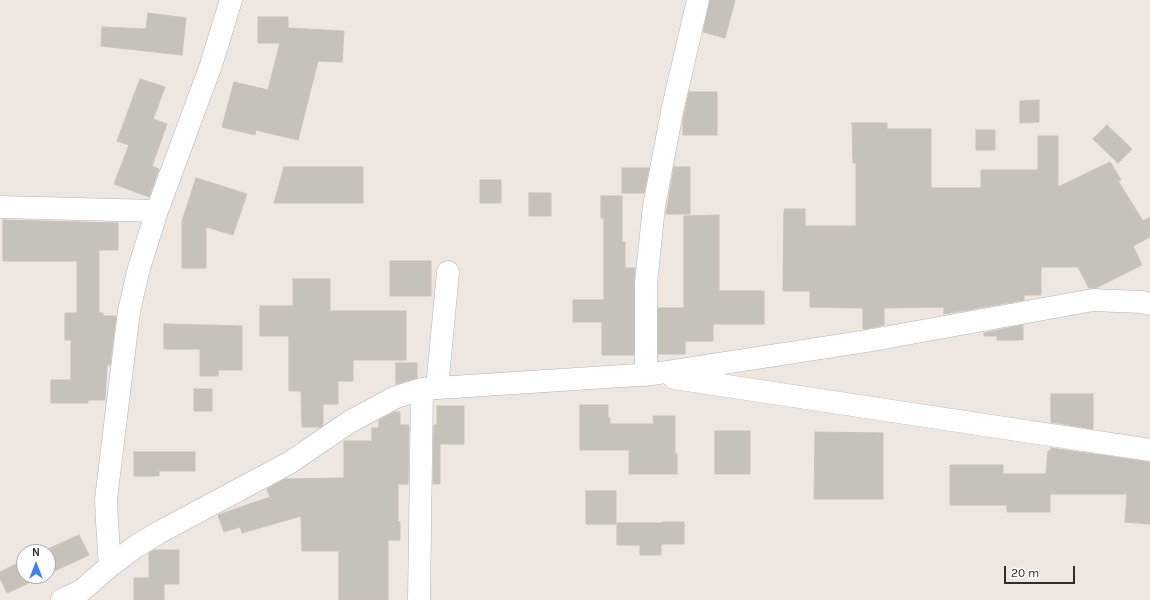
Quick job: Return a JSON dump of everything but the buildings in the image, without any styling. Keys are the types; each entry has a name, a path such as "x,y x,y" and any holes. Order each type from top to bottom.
{"street":[{"path":"110,566 106,499 129,311 139,268 157,211 210,65 231,0"},
{"path":"650,375 646,283 654,206 673,107 698,0"},
{"path":"0,207 157,211"},
{"path":"419,600 430,389 448,272"},
{"path":"76,597 110,566 135,547 158,533 289,463 351,421 396,397 430,389 650,375 867,341 1093,300 1142,302 1150,304"},
{"path":"650,375 1150,450"}]}
